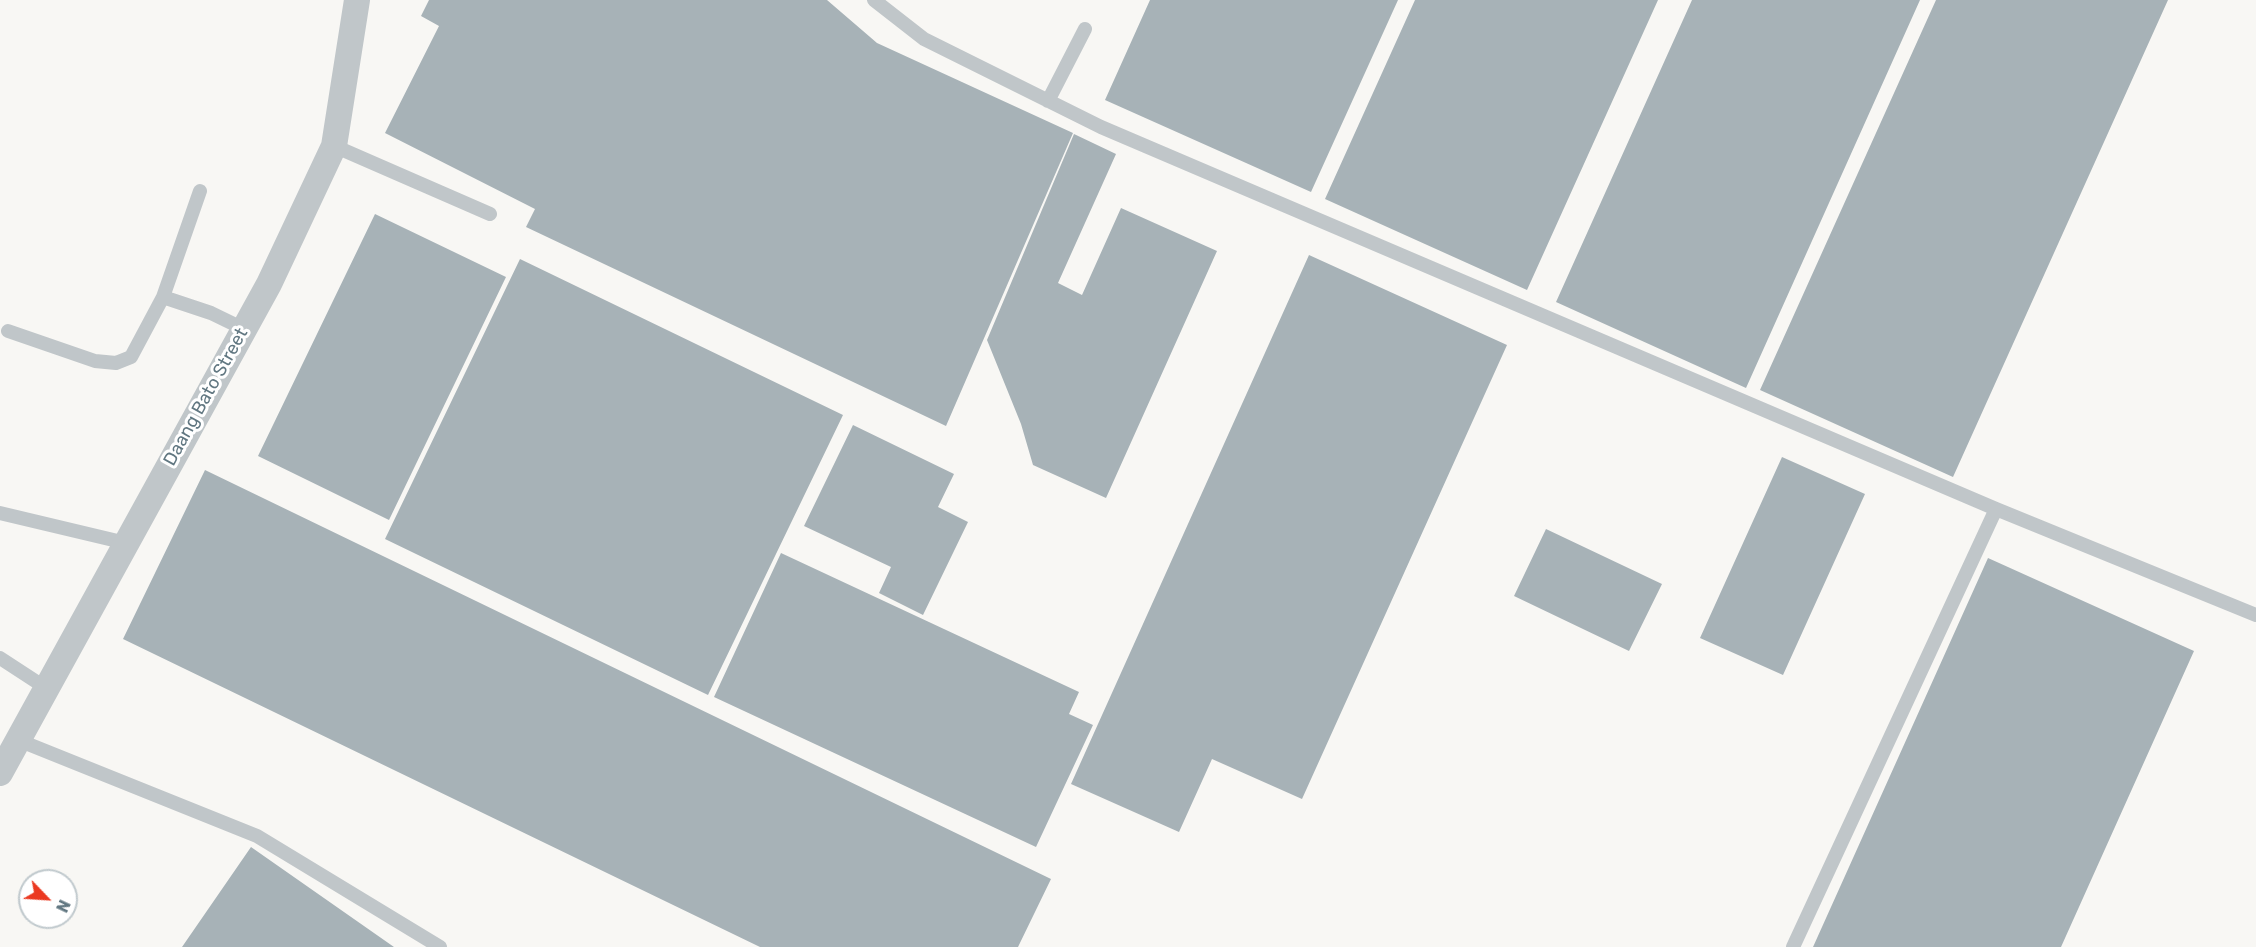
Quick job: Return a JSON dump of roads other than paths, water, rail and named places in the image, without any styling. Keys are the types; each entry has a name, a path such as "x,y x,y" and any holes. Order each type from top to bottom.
{"street":[{"name":"Daang Bato Street","path":"2,765 18,740 269,284 334,146 357,0"}],"lane":[{"path":"874,0 924,39 1101,128 1996,509 2256,615"},
{"path":"1048,101 1085,29"},
{"path":"334,146 490,214"},
{"path":"8,331 95,362 116,363 131,357 163,297 200,192"},
{"path":"163,297 211,313 244,329"},
{"path":"1793,947 1996,509"},
{"path":"0,513 126,543"},
{"path":"0,658 46,688"},
{"path":"18,740 257,836 440,947"}]}
